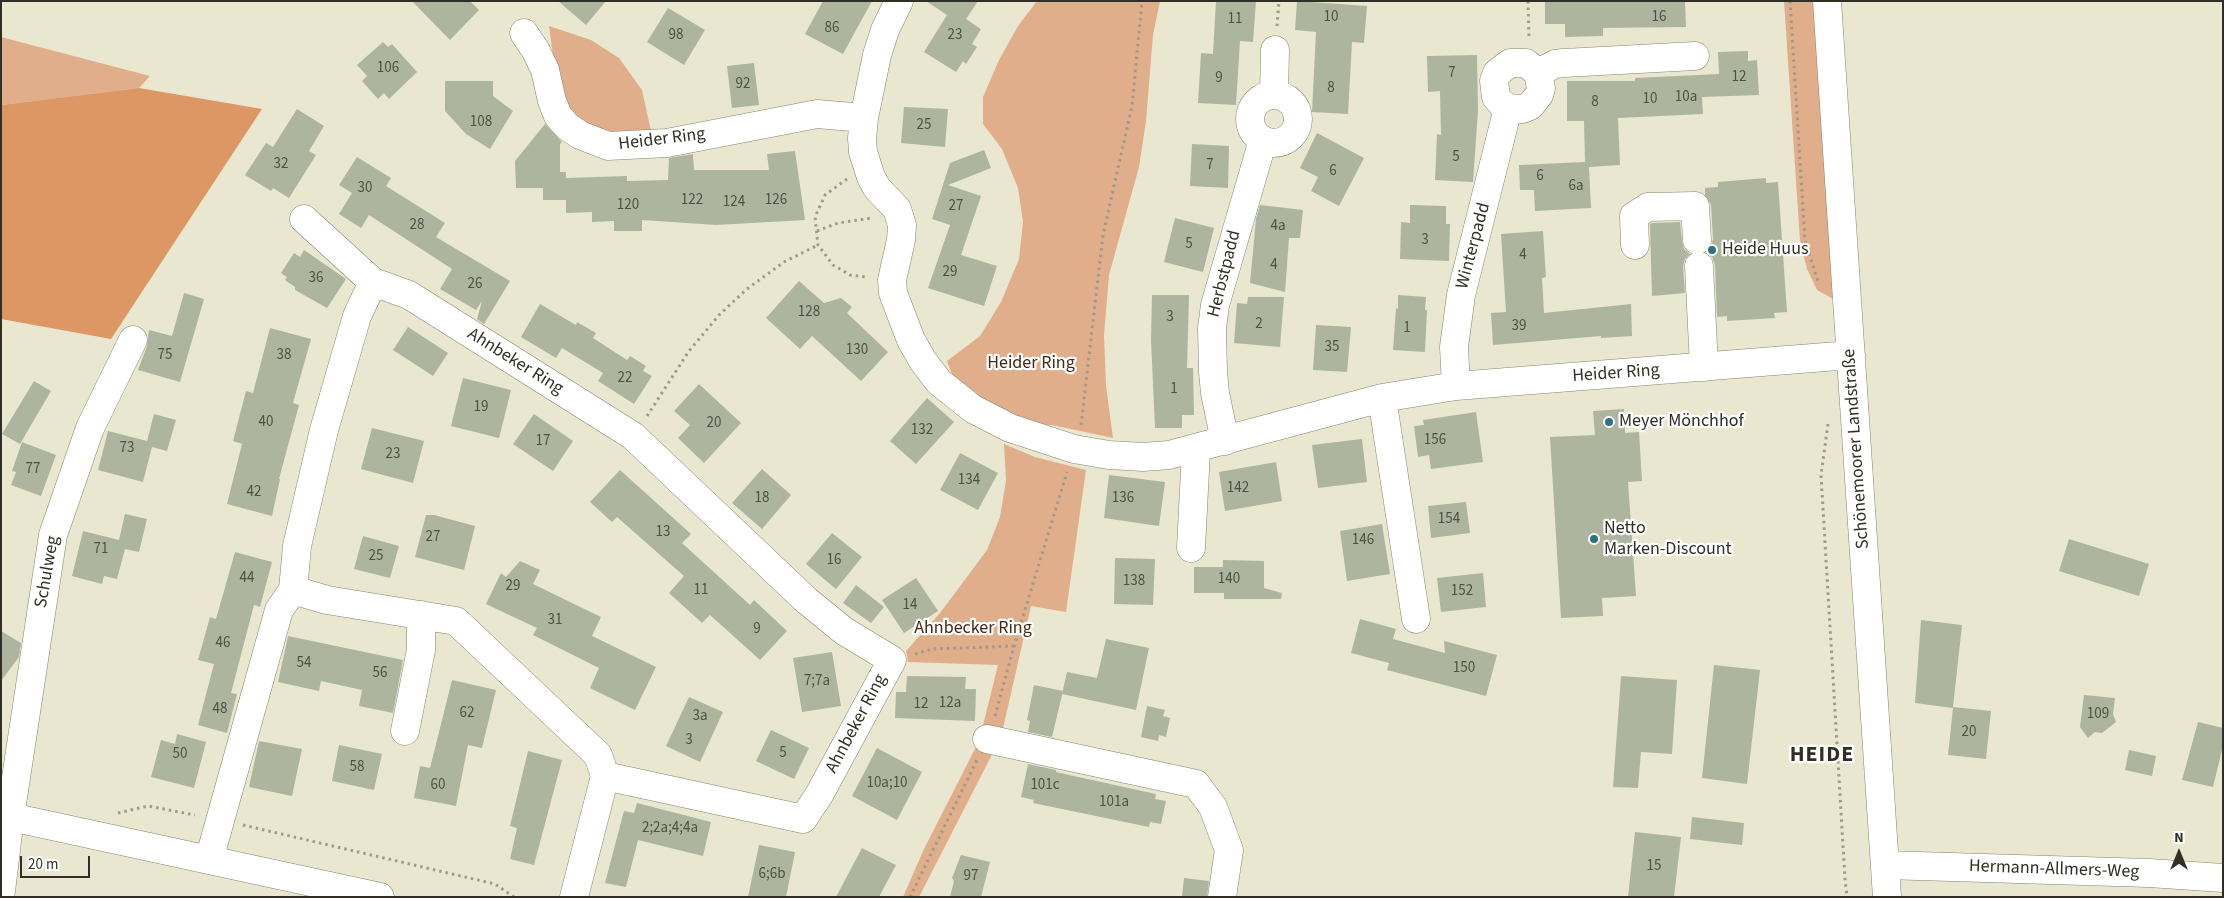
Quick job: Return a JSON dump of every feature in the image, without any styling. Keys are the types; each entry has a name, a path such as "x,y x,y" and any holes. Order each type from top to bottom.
{"street":[{"path":"897,209 877,188 866,165 862,138 864,118 877,55 885,30 899,1"},
{"name":"Schönemoorer Landstraße","path":"1827,1 1887,897"},
{"name":"Heider Ring","path":"524,33 536,50 545,70 552,101 558,116 568,127 580,135 608,146 667,143 817,114 864,118"},
{"name":"Herbstpadd","path":"1225,441 1214,386 1212,346 1215,305 1221,278 1263,140 1271,143 1286,140 1292,135 1297,121 1293,106 1281,97 1274,95 1275,50"},
{"path":"1531,68 1541,88 1536,101 1523,109 1508,108 1496,97 1494,81 1503,67 1510,63 1531,68 1564,63 1695,56"},
{"name":"Winterpadd","path":"1456,386 1454,347 1460,295 1508,108"},
{"path":"1635,245 1634,216 1648,208 1695,206 1704,367"},
{"name":"Heider Ring","path":"897,209 902,226 901,240 892,280 893,293 903,322 923,361 939,382 973,409 1010,428 1074,449 1109,455 1143,457 1196,450 1382,398 1456,386 1851,356"},
{"path":"209,860 279,610 293,590 297,546 324,430 357,316 373,282 304,219"},
{"name":"Ahnbeker Ring","path":"373,282 409,295 633,436 806,600 844,631 892,660 819,796 803,819 605,776"},
{"name":"Schulweg","path":"1,891 5,816 53,536 90,428 132,340"},
{"path":"1382,398 1416,619"},
{"path":"1191,548 1196,450"},
{"path":"293,590 328,600 456,621 598,755 605,776 574,897"},
{"path":"405,731 421,650 421,615"},
{"path":"987,739 1196,784 1213,807 1229,850 1222,897"},
{"path":"5,816 380,897"},
{"name":"Hermann-Allmers-Weg","path":"1886,865 2149,873 2223,878"}],"path":[{"path":"1528,1 1531,68"},
{"path":"1790,1 1805,242 1823,293"},
{"path":"866,165 825,195 815,217 818,245 832,265 850,275 892,280"},
{"path":"816,230 838,223 883,216 897,209"},
{"path":"633,436 689,351 720,314 747,289 784,262 818,245"},
{"path":"1828,421 1821,474 1845,880 1848,897"},
{"path":"892,660 932,649 1014,646"},
{"path":"90,834 94,819 148,806 220,820 495,884 514,897"}],"green space":[{"path":"1037,1 1160,1 1153,35 1146,121 1139,167 1109,275 1104,335 1106,386 1113,438 1052,425 1042,426 993,407 953,377 947,361 980,336 1001,302 1019,259 1023,222 1018,188 1002,149 983,124 983,97 999,60 1018,26"},
{"path":"1784,1 1817,1 1835,300 1817,290 1807,269 1800,241"},
{"path":"549,26 591,40 619,58 642,90 651,131 622,131 615,139 594,134 559,99"},
{"path":"1,37 150,76 139,88 1,105"},
{"name":"Ahnbecker Ring","path":"1004,444 1035,457 1086,470 1066,612 1031,606 1001,737 919,897 903,897 924,849 979,741 998,665 908,662 906,651 940,613 987,550 1000,517 1006,480"}],"shaded area":[{"path":"139,88 262,109 111,339 1,319 1,105"}],"building":[{"path":"412,1 470,1 479,10 450,40"},
{"path":"558,1 606,1 586,25"},
{"path":"823,1 872,1 843,54 805,34"},
{"path":"926,1 978,1 966,19 981,29 972,44 977,47 966,64 963,61 956,72 924,52 947,15"},
{"path":"1216,1 1256,1 1253,42 1240,41 1236,105 1198,103 1201,53 1213,54"},
{"path":"1297,1 1367,6 1364,43 1352,42 1348,114 1312,112 1316,32 1295,30"},
{"path":"1545,1 1685,1 1686,27 1603,28 1603,36 1565,37 1565,24 1545,24"},
{"path":"668,8 705,30 684,65 647,42"},
{"path":"383,42 388,47 392,44 417,72 389,99 384,93 378,99 362,81 367,76 357,65"},
{"path":"1748,51 1748,61 1757,60 1759,95 1702,97 1703,114 1618,118 1620,165 1589,167 1591,208 1535,211 1534,190 1520,190 1519,165 1585,162 1584,121 1567,121 1567,81 1635,81 1635,78 1719,74 1718,52"},
{"path":"1477,55 1478,111 1473,182 1435,180 1437,134 1441,135 1440,91 1428,92 1427,56"},
{"path":"754,63 759,105 732,108 727,66"},
{"path":"445,81 493,81 493,96 513,111 490,149 466,134 445,111"},
{"path":"904,107 948,109 945,147 901,143"},
{"path":"297,109 324,126 309,151 316,155 289,198 273,188 271,191 245,175 266,143 273,147"},
{"path":"545,124 562,142 560,144 560,172 566,172 566,178 627,176 627,181 668,180 669,158 693,154 694,170 769,170 767,154 795,151 805,220 716,225 642,220 642,231 614,231 614,221 592,222 592,212 566,213 566,200 543,200 543,188 516,188 515,161"},
{"path":"1317,133 1364,158 1339,206 1311,191 1318,177 1300,168"},
{"path":"1192,144 1229,146 1228,188 1190,186"},
{"path":"984,150 991,168 948,185 981,196 961,255 997,266 984,306 928,288 950,225 932,219 950,163"},
{"path":"357,157 391,178 386,186 445,223 436,237 510,281 484,324 477,319 482,301 476,310 440,289 452,269 369,215 361,228 339,214 352,193 339,185"},
{"name":"Heide Huus","path":"1766,178 1766,183 1778,182 1787,312 1774,313 1775,318 1727,321 1727,316 1717,317 1715,265 1712,257 1706,252 1711,247 1713,239 1711,205 1705,195 1705,188 1718,187 1718,182"},
{"path":"1260,205 1303,210 1300,238 1289,238 1285,292 1250,283 1256,219"},
{"path":"1410,205 1446,206 1446,224 1450,224 1449,261 1400,259 1401,222 1410,223"},
{"path":"1175,218 1214,228 1203,272 1164,262"},
{"path":"1680,222 1684,249 1690,254 1685,259 1683,266 1685,293 1652,296 1650,224"},
{"path":"1543,231 1546,277 1542,278 1544,313 1631,304 1632,336 1601,338 1601,336 1493,345 1491,313 1506,312 1501,234"},
{"path":"304,250 346,279 327,308 295,290 295,287 285,280 287,277 281,273 294,253 300,257"},
{"path":"799,281 824,303 841,298 852,307 847,313 888,352 861,381 812,336 800,349 766,318"},
{"path":"184,293 204,299 180,382 138,370 147,346 149,330 172,336"},
{"path":"1152,295 1189,295 1187,368 1193,368 1194,415 1182,415 1182,428 1155,428 1151,340"},
{"path":"1398,295 1426,297 1425,352 1393,350"},
{"path":"1248,297 1284,297 1280,347 1234,343 1237,303 1247,304"},
{"path":"540,304 576,325 577,322 596,333 593,338 627,360 630,356 646,366 643,371 652,376 634,404 598,381 603,373 562,348 556,358 521,337"},
{"path":"1316,325 1351,327 1347,372 1313,370"},
{"path":"408,327 448,353 433,376 393,350"},
{"path":"270,328 311,339 293,403 299,405 279,479 272,516 227,504 242,444 233,441 246,391 253,393"},
{"path":"463,378 511,390 499,438 451,426"},
{"path":"34,381 51,391 20,444 2,434"},
{"path":"699,384 741,423 704,463 678,438 690,425 674,411"},
{"path":"927,398 954,422 916,464 890,441"},
{"name":"Netto Marken-Discount","path":"1624,409 1625,433 1639,432 1642,481 1628,482 1636,596 1602,598 1603,616 1561,618 1550,437 1595,435 1593,411"},
{"path":"1476,412 1483,462 1431,469 1429,455 1418,457 1414,426 1424,425 1423,420"},
{"path":"154,414 176,420 167,451 152,447 143,482 98,470 108,431 147,441"},
{"path":"534,414 573,441 553,471 513,444"},
{"path":"372,428 424,441 413,483 361,469"},
{"path":"1362,439 1367,482 1318,488 1312,445"},
{"path":"22,442 56,455 41,496 11,485 16,472 12,471"},
{"path":"960,453 998,473 978,510 940,490"},
{"path":"1276,462 1282,501 1225,511 1219,472"},
{"path":"762,469 791,495 762,529 732,503"},
{"path":"620,470 691,534 682,543 750,605 754,600 787,631 760,660 710,615 702,623 669,593 684,576 617,517 612,522 590,502"},
{"path":"1109,475 1165,482 1159,526 1104,518"},
{"path":"1466,502 1470,533 1431,538 1428,506"},
{"path":"125,514 147,519 139,552 125,549 117,579 104,576 102,584 72,576 83,531 119,540"},
{"path":"426,515 434,515 475,526 464,570 415,557"},
{"path":"1382,524 1390,574 1347,581 1340,531"},
{"path":"832,533 862,557 836,589 806,564"},
{"path":"363,536 399,546 390,578 354,569"},
{"path":"2069,539 2149,564 2139,596 2059,571"},
{"path":"235,552 272,562 260,607 254,605 231,693 237,694 227,733 198,725 214,664 198,660 210,617 216,619"},
{"path":"1115,558 1155,559 1153,605 1114,604"},
{"path":"1223,560 1264,561 1264,588 1282,593 1281,599 1224,599 1224,593 1194,593 1194,567 1223,567"},
{"path":"520,561 540,570 533,584 601,617 592,636 656,667 635,710 590,688 599,668 533,635 537,628 486,604 501,573 506,577"},
{"path":"1483,573 1486,607 1441,612 1437,578"},
{"path":"916,578 938,611 904,633 882,600"},
{"path":"856,585 884,607 871,623 843,603"},
{"path":"1360,619 1396,629 1393,639 1445,653 1444,641 1497,655 1486,696 1387,670 1389,663 1351,653"},
{"path":"1921,620 1962,625 1953,707 1991,711 1986,759 1948,755 1953,708 1915,703"},
{"path":"1,631 21,643 19,657 1,681"},
{"path":"288,636 403,660 393,713 359,706 362,690 321,681 319,691 278,682"},
{"path":"1106,639 1149,648 1136,710 1062,694 1067,672 1097,678"},
{"path":"832,652 841,706 802,712 793,658"},
{"path":"1714,665 1760,670 1747,784 1702,778"},
{"path":"907,676 966,677 965,689 976,689 975,721 895,718 896,692 906,692"},
{"path":"1621,676 1677,680 1672,754 1641,752 1638,788 1613,787"},
{"path":"452,680 496,690 482,748 468,745 456,806 414,798 420,766 430,768"},
{"path":"1034,685 1063,691 1052,737 1028,732 1030,721 1027,720"},
{"path":"2084,695 2115,698 2113,714 2116,722 2102,733 2095,732 2088,738 2080,727"},
{"path":"689,697 723,712 700,762 666,746"},
{"path":"1147,706 1165,710 1163,716 1170,718 1166,737 1159,735 1158,741 1141,737"},
{"path":"2198,722 2223,728 2223,746 2213,787 2182,780"},
{"path":"771,730 809,748 794,779 756,761"},
{"path":"177,734 206,742 194,788 151,777 161,740 175,744"},
{"path":"259,741 302,749 292,796 249,787"},
{"path":"339,745 382,754 374,790 332,781"},
{"path":"877,748 922,772 897,820 852,796"},
{"path":"2129,750 2156,756 2152,776 2125,770"},
{"path":"528,751 562,760 534,865 510,859 517,828 510,826"},
{"path":"1028,764 1156,794 1155,799 1166,801 1161,824 1150,822 1149,827 1033,803 1034,800 1021,797"},
{"path":"637,803 711,822 703,856 638,840 626,887 605,883 624,811 634,813"},
{"path":"1692,817 1744,823 1742,845 1690,839"},
{"path":"1635,832 1681,837 1674,897 1628,897"},
{"path":"759,845 795,852 786,897 748,897"},
{"path":"862,848 896,865 879,897 836,897"},
{"path":"961,855 990,862 981,897 950,897 954,881 952,878"},
{"path":"1184,878 1209,881 1207,897 1182,897"}],"place":[{"name":"Heide Huus","path":"1712,250"},
{"name":"Meyer Mönchhof","path":"1609,422"},
{"name":"Netto Marken-Discount","path":"1594,539"}],"district":[{"name":"HEIDE","path":"1822,756"}]}
